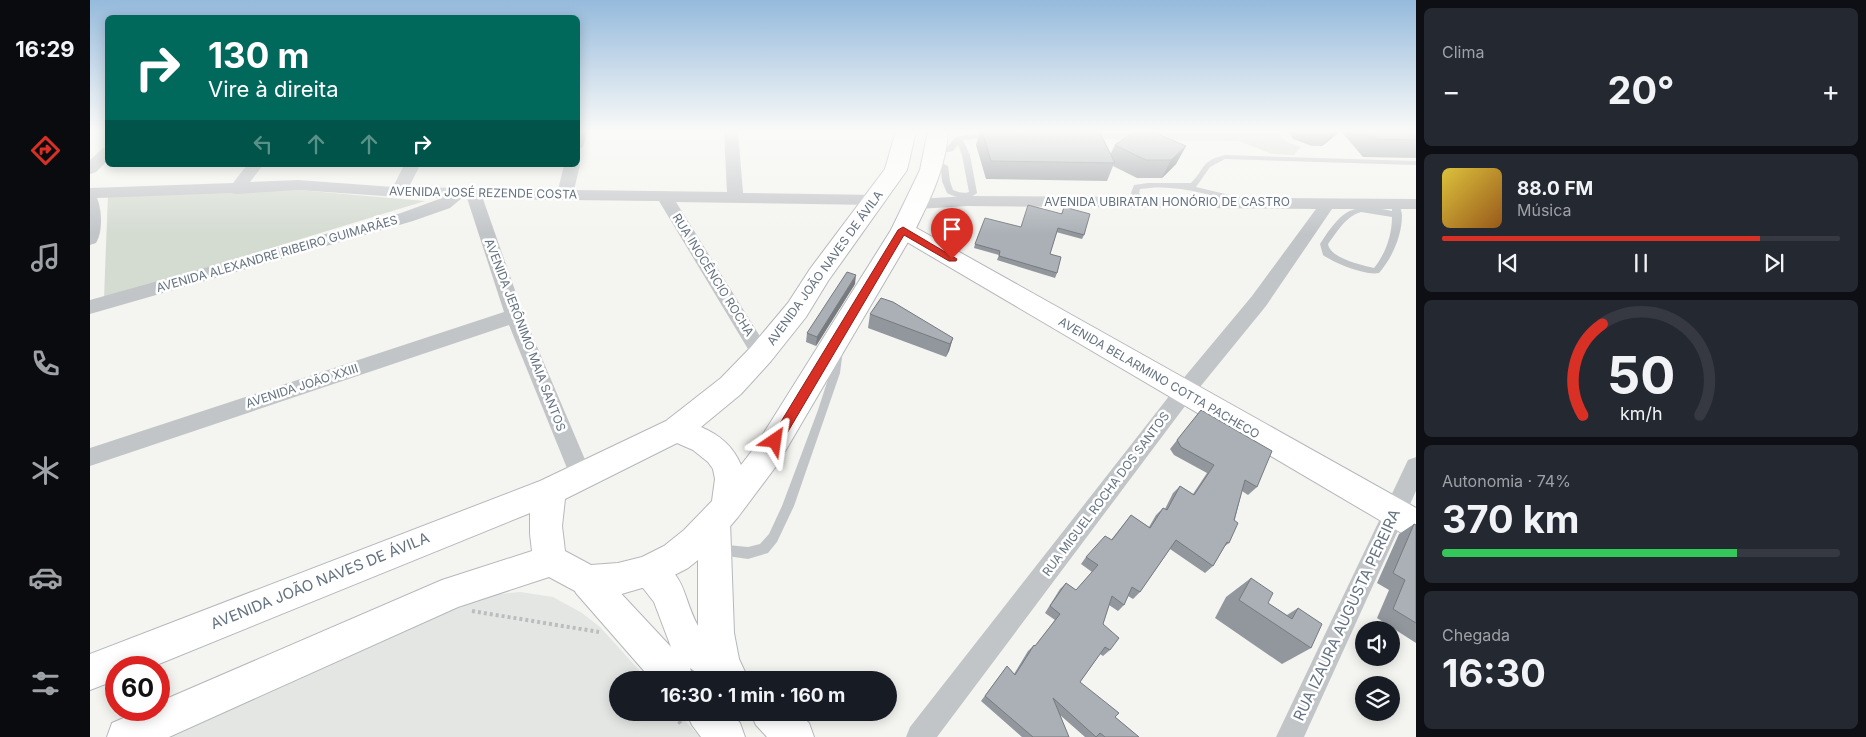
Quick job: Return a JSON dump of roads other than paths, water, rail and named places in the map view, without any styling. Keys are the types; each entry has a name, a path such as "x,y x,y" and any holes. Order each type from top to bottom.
{"main road":[{"name":"AVENIDA JOÃO NAVES DE ÁVILA","path":"676,430 731,386 762,354 797,310 819,275 873,203 897,165"},
{"path":"588,582 618,579 647,572 676,557 719,526 804,396 839,333 903,230 917,204 931,165"},
{"name":"AVENIDA BELARMINO COTTA PACHECO","path":"873,203 882,220 903,230 1405,519"},
{"path":"551,561 544,515 550,491 676,430 694,436 721,455 727,466 730,480 719,526 714,618 717,650 728,671"},
{"name":"AVENIDA JOÃO NAVES DE ÁVILA","path":"90,672 213,625 460,524 550,491"},
{"path":"126,737 226,691 454,592 551,561 588,582 668,671"},
{"path":"647,572 661,580 687,640 704,658 724,671"},
{"path":"713,721 726,737"},
{"path":"778,721 795,737"}],"street":[{"path":"734,165 735,197"},
{"path":"236,188 253,167"},
{"path":"398,192 411,167"},
{"path":"565,194 572,167"},
{"name":"AVENIDA JOSÉ REZENDE COSTA","path":"90,193 298,186 398,192 735,197 873,203"},
{"name":"AVENIDA ALEXANDRE RIBEIRO GUIMARÃES","path":"90,307 407,217 444,204 466,192"},
{"name":"AVENIDA JERÔNIMO MAIA SANTOS","path":"466,192 581,476"},
{"name":"RUA INOCÊNCIO ROCHA","path":"664,196 762,354"},
{"name":"AVENIDA UBIRATAN HONÓRIO DE CASTRO","path":"917,204 971,196 1143,203 1328,203 1397,210 1416,204"},
{"path":"90,200 92,223 90,239"},
{"name":"RUA MIGUEL ROCHA DOS SANTOS","path":"920,737 1184,392 1258,301 1328,203"},
{"name":"AVENIDA JOÃO XXIII","path":"90,457 515,316"},
{"name":"RUA IZAURA AUGUSTA PEREIRA","path":"1290,737 1405,519 1416,467"}],"lane":[{"path":"944,165 946,182 950,191 964,196 971,194 971,196 965,165"},
{"path":"1143,203 1135,193 1135,189 1140,186 1193,186 1198,182 1206,165"},
{"path":"1185,187 1250,203"},
{"path":"1372,210 1397,210 1395,234 1381,266 1376,271 1364,270 1328,254 1324,250 1324,244 1348,213 1372,210"},
{"path":"719,526 748,553 764,549 773,538 788,506 835,374 839,333"}]}
